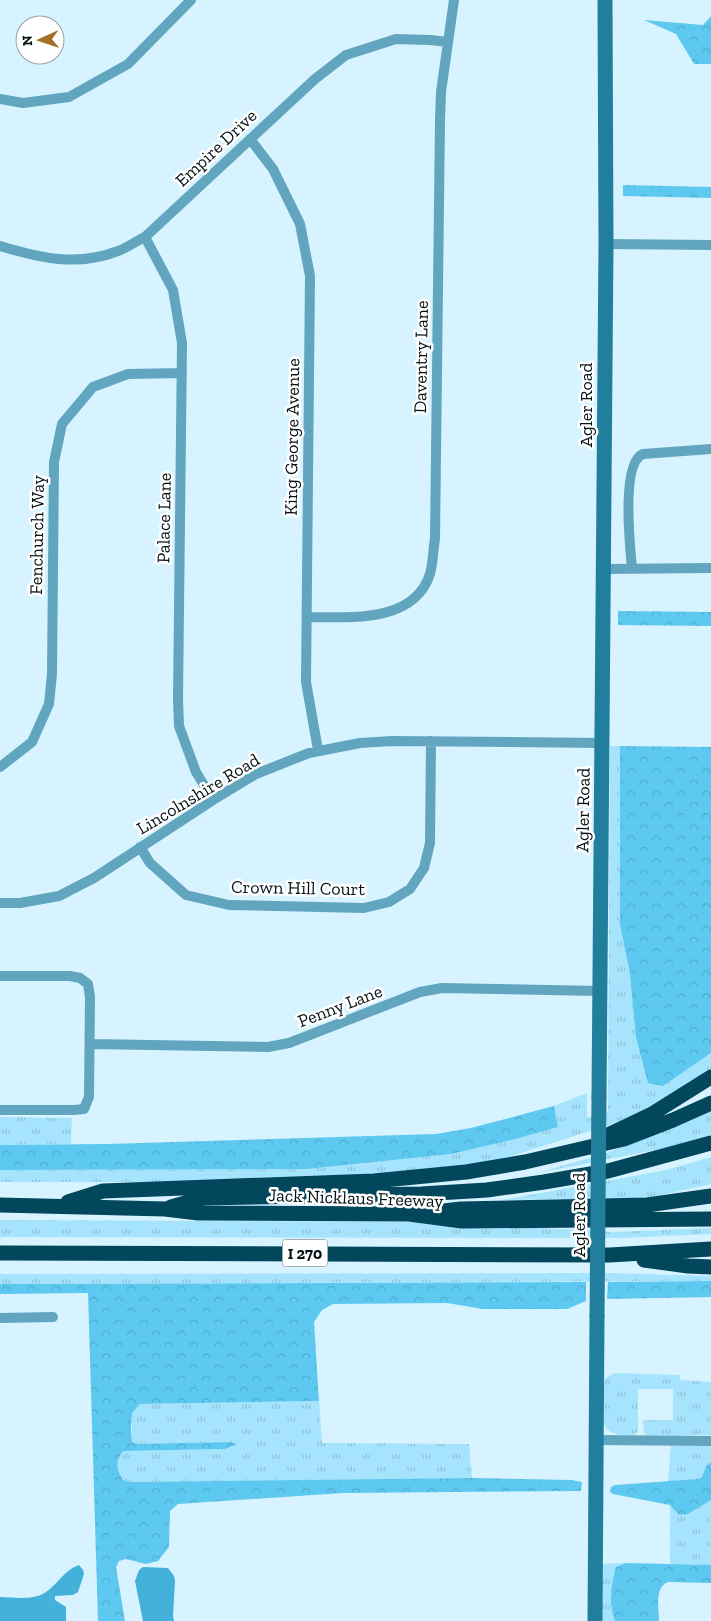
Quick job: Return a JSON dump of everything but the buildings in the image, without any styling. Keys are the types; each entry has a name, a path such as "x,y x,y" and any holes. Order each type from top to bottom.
{"highway":[{"path":"577,1150 652,1114 711,1077"},
{"path":"58,1205 103,1191 418,1178 525,1162 624,1139 674,1120 711,1103"},
{"path":"165,1209 202,1198 422,1194 503,1188 608,1171 711,1143"},
{"path":"409,1214 462,1209 647,1205 711,1196"},
{"name":"Jack Nicklaus Freeway","path":"0,1204 165,1209 198,1213 409,1214 471,1221 711,1219"},
{"name":"I 270","path":"0,1253 610,1255 711,1249"},
{"path":"610,1255 688,1266 711,1267"}],"main road":[{"name":"Agler Road","path":"594,1621 604,569 605,0"}],"street":[{"path":"0,99 23,103 69,97 128,64 191,0"},
{"name":"Daventry Lane","path":"307,616 362,617 399,609 418,595 430,574 435,529 441,92 454,0"},
{"name":"Empire Drive","path":"0,246 46,259 81,260 118,251 145,236 315,79 346,55 396,40 448,42"},
{"name":"King George Avenue","path":"250,139 272,169 300,224 310,276 306,682 318,750"},
{"name":"Palace Lane","path":"145,236 173,290 182,343 179,726 196,772 212,800"},
{"path":"606,244 711,245"},
{"name":"Fenchurch Way","path":"0,767 32,742 49,704 52,674 54,462 62,424 93,387 128,374 182,373"},
{"path":"632,568 628,509 631,474 635,461 643,454 711,449"},
{"path":"604,569 711,568"},
{"name":"Crown Hill Court","path":"140,847 150,863 186,895 229,905 364,908 389,902 410,889 424,868 430,843 431,741"},
{"name":"Lincolnshire Road","path":"0,903 20,903 59,896 94,878 212,800 256,774 318,750 360,742 602,743"},
{"path":"0,976 70,976 80,978 88,984 90,997 89,1097 84,1109 0,1110"},
{"name":"Penny Lane","path":"90,1044 268,1047 288,1043 420,992 442,988 600,990"},
{"path":"0,1318 53,1317"},
{"path":"596,1440 711,1441"}],"green space":[{"path":"711,16 711,64 694,64 676,34 644,20 703,25"},
{"path":"623,185 711,187 711,198 623,196"},
{"path":"618,611 711,612 711,626 618,625"},
{"path":"610,746 620,746 620,925 630,974 663,1086 711,1053 711,1069 675,1093 642,1111 609,1125 489,1163 416,1174 233,1182 0,1182 0,1170 308,1169 451,1154 558,1127 554,1106 587,1093 587,1118 608,1112"},
{"path":"620,746 711,747 711,1053 663,1086 648,1083 636,1037 630,974 620,925"},
{"path":"554,1106 558,1127 451,1154 308,1169 0,1170 0,1145 107,1144 436,1134 471,1128"},
{"path":"711,1111 711,1135 666,1148 537,1173 607,1153"},
{"path":"0,1117 72,1118 71,1144 0,1145"},
{"path":"711,1157 711,1184 648,1198 502,1200 666,1170"},
{"path":"0,1220 430,1222 613,1232 711,1228 711,1234 619,1238 0,1237"},
{"path":"607,1273 711,1276 711,1281 0,1284 0,1274"},
{"path":"711,1281 711,1297 607,1299 608,1282"},
{"path":"586,1282 586,1301 567,1309 483,1309 447,1303 333,1304 322,1310 314,1322 319,1401 140,1404 132,1413 132,1442 139,1444 230,1442 236,1444 225,1449 123,1451 117,1466 123,1480 130,1482 472,1478 571,1480 582,1482 581,1491 343,1493 178,1504 170,1511 169,1547 158,1561 146,1564 126,1559 119,1561 116,1567 125,1621 98,1621 88,1293 0,1294 0,1284"},
{"path":"614,1373 680,1375 680,1380 711,1382 711,1435 646,1436 643,1420 673,1420 673,1389 638,1389 638,1431 634,1435 629,1435 616,1434 609,1431 604,1424 604,1382 607,1377"},
{"path":"319,1401 322,1443 469,1444 472,1478 130,1482 123,1480 119,1472 117,1465 123,1451 225,1449 230,1442 139,1444 132,1442 132,1413 140,1404"},
{"path":"671,1446 711,1446 711,1462 706,1466 702,1477 668,1482"},
{"path":"711,1462 711,1500 688,1514 679,1515 670,1505 610,1492 611,1487 615,1485 698,1479 702,1477 706,1466"},
{"path":"711,1500 711,1565 670,1564 670,1505 679,1515 687,1514"},
{"path":"625,1563 616,1567 611,1608 615,1621 601,1621 601,1564"},
{"path":"625,1563 711,1565 711,1583 668,1582 659,1594 659,1621 615,1621 611,1601 613,1580 616,1567"}],"shaded area":[{"path":"79,1565 84,1574 78,1592 73,1595 55,1596 55,1600 66,1607 66,1621 0,1621 0,1597 24,1598 41,1595 50,1589 69,1570"},
{"path":"143,1567 168,1568 174,1576 174,1621 143,1621 135,1581 139,1570"}]}
